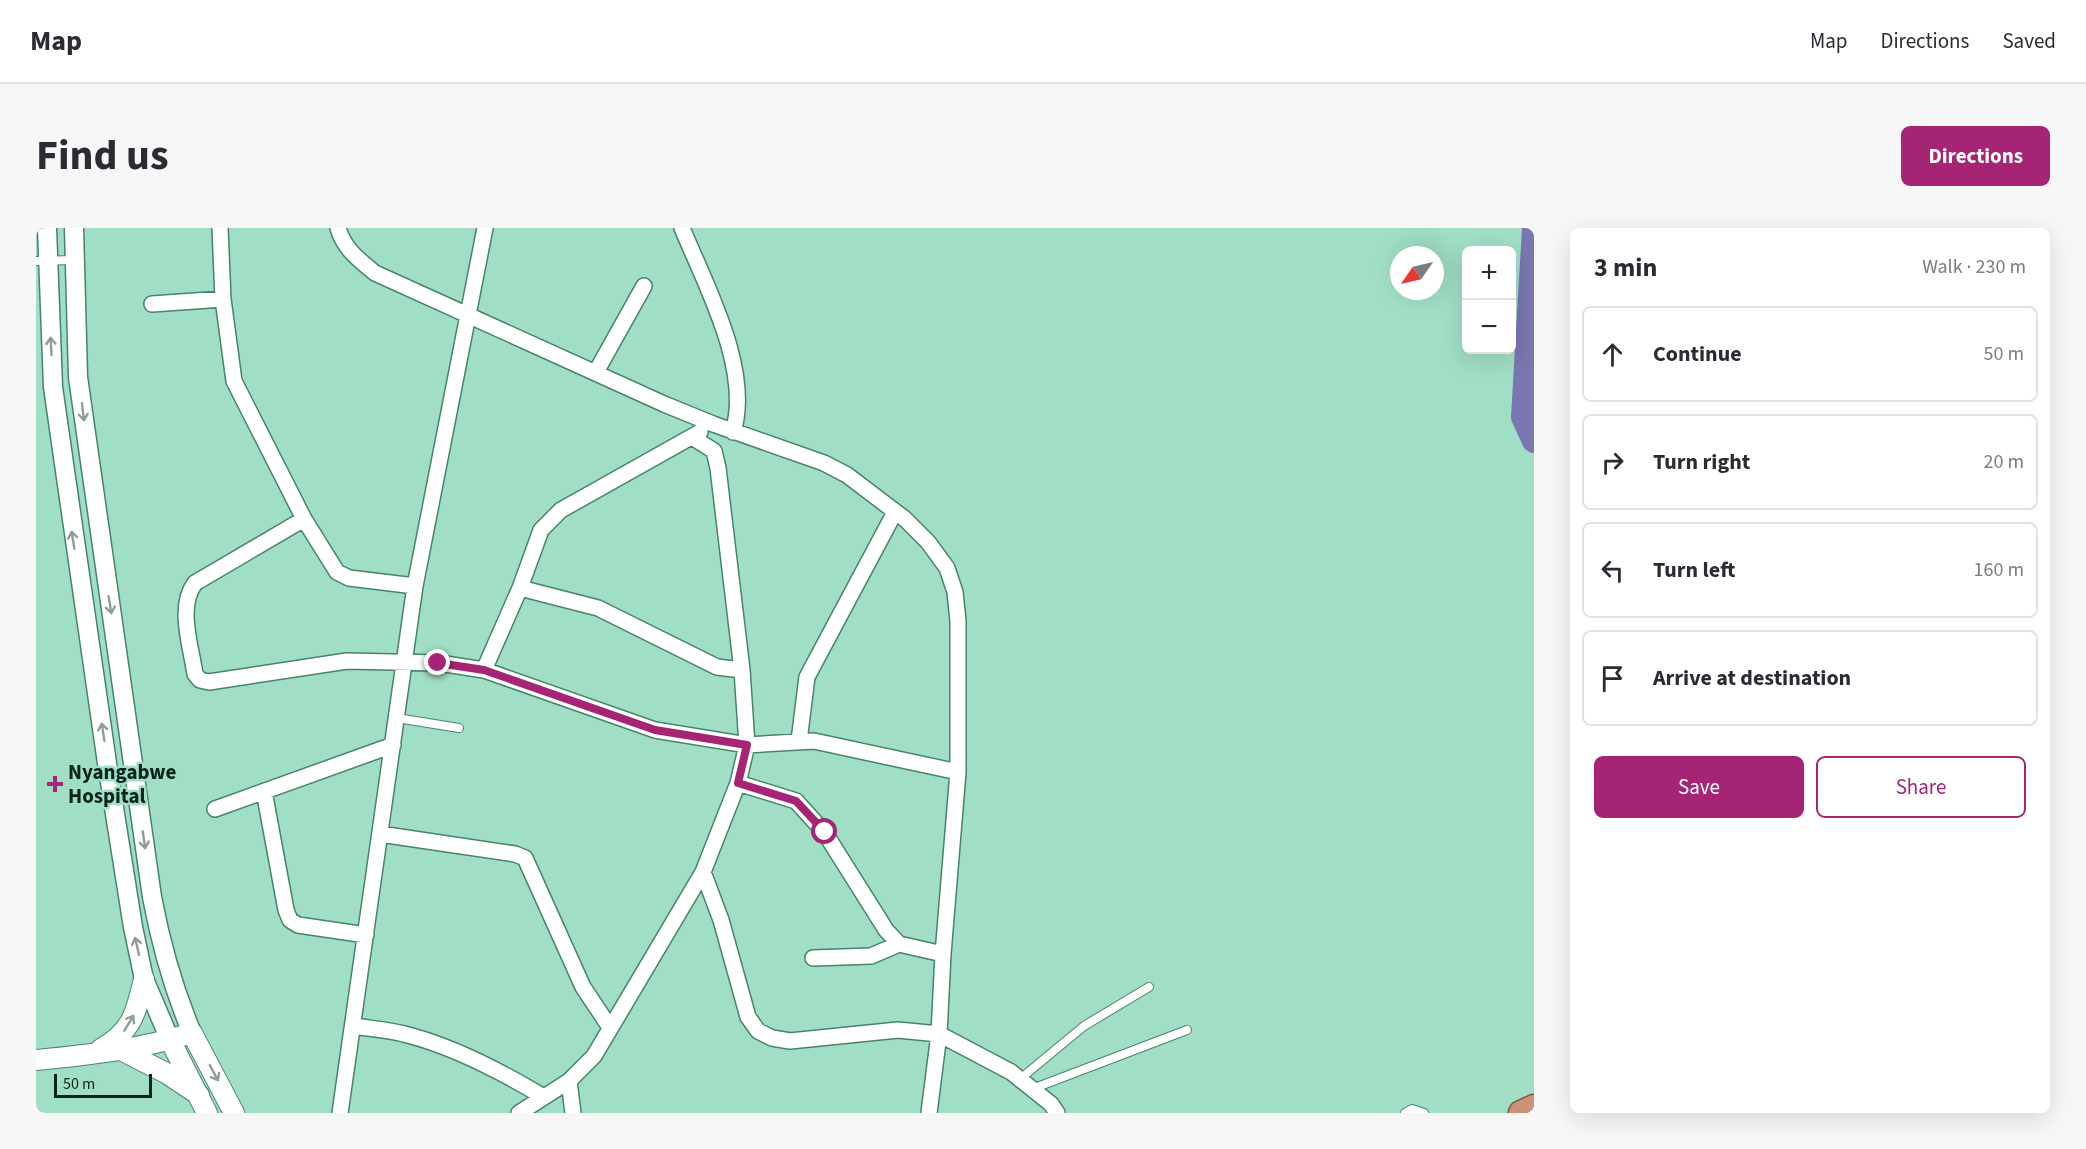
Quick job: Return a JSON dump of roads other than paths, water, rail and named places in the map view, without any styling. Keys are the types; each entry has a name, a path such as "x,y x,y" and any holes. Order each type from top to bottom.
{"highway":[{"path":"1521,1113 1534,1107"}],"main road":[{"path":"94,1053 117,1039 129,1027 136,1011 144,979"},
{"path":"36,1060 170,1040 192,1033 234,1113"},
{"path":"170,1040 203,1104"},
{"path":"118,1049 166,1072 203,1104"}],"street":[{"path":"47,228 42,261 63,471 129,905 144,979 170,1040"},
{"path":"74,228 78,377 152,897 162,952 172,985 192,1033"},
{"path":"220,228 223,299 234,381 304,519 337,572 349,578 415,586"},
{"path":"338,228 342,240 354,256 375,273 713,424 824,463 857,482 895,512 928,543 947,568 955,592 960,661 958,772 939,1034 930,1113"},
{"path":"340,1113 415,586 466,313 485,228"},
{"path":"682,228 737,375 739,411 733,432"},
{"path":"596,372 644,286"},
{"path":"152,304 223,299"},
{"path":"484,670 520,588 541,530 548,520 561,510 713,424"},
{"path":"519,1113 542,1096 569,1081 594,1056 609,1026 703,872 738,783 747,745 742,670 718,468 714,451 692,437"},
{"path":"799,741 807,677 895,512"},
{"path":"304,519 195,583 188,593 185,605 195,674 200,680 208,682 347,661 438,663 484,670 655,730 747,745 814,741 958,772"},
{"path":"520,588 598,608 698,659 717,667 742,670"},
{"path":"215,809 393,745"},
{"path":"738,783 796,801 825,832 886,930 899,944 943,954"},
{"path":"264,791 286,910 290,920 298,925 366,935"},
{"path":"380,834 515,854 525,858 583,987 609,1026"},
{"path":"703,872 721,920 748,1017 758,1031 772,1038 790,1041 898,1030 939,1034 1026,1084 1057,1113"},
{"path":"813,958 871,956 899,944"},
{"path":"354,1026 406,1034 430,1041 519,1082 542,1096"},
{"path":"569,1081 573,1113"}],"lane":[{"path":"42,261 74,260"},
{"path":"397,718 459,728"},
{"path":"1026,1084 1084,1026 1149,987"},
{"path":"1026,1084 1187,1030"},
{"path":"1405,1113 1413,1109 1424,1113"}],"waterway":[{"path":"1534,228 1523,417 1534,441"}],"place":[{"name":"Nyangabwe Hospital","path":"55,784"}]}
